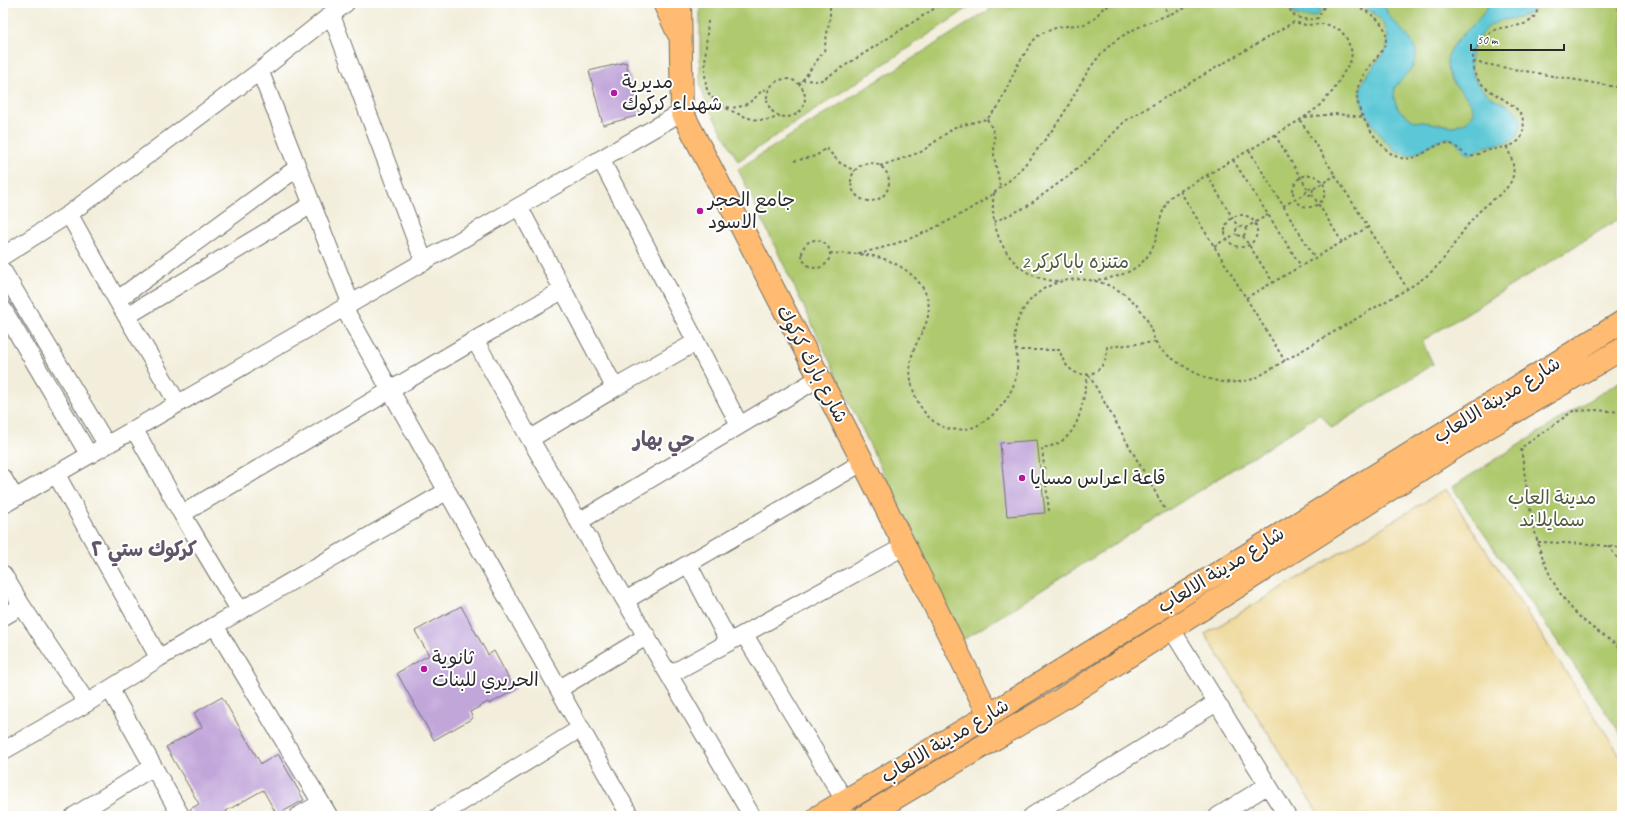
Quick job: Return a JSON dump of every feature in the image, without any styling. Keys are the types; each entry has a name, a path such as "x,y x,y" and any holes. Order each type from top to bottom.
{"main road":[{"path":"664,3 681,39"},
{"name":"شارع بارك كركوك","path":"680,3 682,112 863,462 989,715"},
{"name":"شارع مدينة الالعاب","path":"819,816 989,715 1622,322"},
{"name":"شارع مدينة الالعاب","path":"865,816 1060,700 1172,630 1474,435 1622,349"},
{"path":"1244,556 1256,575"},
{"path":"910,762 922,782"}],"street":[{"path":"3,256 69,214 260,71 346,3"},
{"path":"331,14 424,262"},
{"path":"260,71 348,306 390,390 630,816"},
{"path":"3,478 9,501 682,112"},
{"path":"601,160 739,424"},
{"path":"117,300 297,168"},
{"path":"127,316 311,205"},
{"path":"519,207 615,388"},
{"path":"69,214 178,404"},
{"path":"3,271 108,445"},
{"path":"182,514 475,340 563,290"},
{"path":"3,309 89,455"},
{"path":"475,340 530,439 580,521 752,816"},
{"path":"530,439 696,342"},
{"path":"580,521 739,424 819,378"},
{"path":"134,429 182,514 240,611"},
{"path":"626,600 863,462"},
{"path":"56,474 159,658"},
{"path":"3,750 87,703 159,658 447,491"},
{"path":"669,675 905,546"},
{"path":"688,564 844,801"},
{"path":"3,574 22,606 87,703"},
{"path":"3,617 22,606"},
{"path":"215,626 325,809 298,816"},
{"path":"1172,630 1287,816"},
{"path":"559,689 647,636"},
{"path":"110,689 181,816"},
{"path":"1032,816 1216,703"},
{"path":"441,816 581,728"},
{"path":"74,816 153,767"},
{"path":"1218,816 1268,785"}],"path":[{"path":"799,85 824,51 830,17 830,3"},
{"path":"802,80 820,81 824,79 943,3"},
{"path":"880,166 921,152 955,127 986,119 998,107 1018,64 1033,41 1040,34 1058,27 1086,24 1094,19 1104,7 1127,3"},
{"path":"1162,3 1169,14"},
{"path":"853,254 885,248 918,235 950,220 1000,187 1017,173 1050,133 1088,72 1107,47 1134,30 1197,3"},
{"path":"1289,3 1292,14 1306,19 1318,18 1321,16 1326,3"},
{"path":"1350,3 1375,18 1381,24 1386,34 1384,47 1366,71 1357,92 1363,117 1388,151 1403,158 1418,157 1443,142 1454,145 1470,156 1515,144 1521,138 1524,123 1523,118 1512,104 1491,93 1479,81 1476,75 1473,57 1475,51 1494,30 1527,23 1538,10 1539,3"},
{"path":"1614,3 1622,16"},
{"path":"708,21 706,40 706,84 712,97 722,105 738,114 755,120 769,120 780,116 792,116 802,108 805,96 799,85 788,79 776,82 769,89 767,97 768,103 775,113 780,116"},
{"path":"994,191 994,222 1000,242 1016,264 1040,279 1090,280 1114,278 1131,271 1139,266 1151,250 1166,204 1170,197 1300,120 1317,108 1333,91 1351,60 1352,52 1346,37 1340,30 1326,24 1306,25 1297,21 1294,22 1130,118 1120,125 1092,156 1070,175 1026,207 994,222"},
{"path":"1473,62 1622,88"},
{"path":"722,105 732,108 752,102 762,90 769,89"},
{"path":"1304,117 1336,114 1363,117"},
{"path":"986,119 995,137 994,156 999,172 1000,187"},
{"path":"1300,120 1407,288"},
{"path":"1274,135 1307,188 1306,193"},
{"path":"1090,280 1112,286 1138,306 1148,321 1156,342 1164,352 1175,360 1197,374 1215,382 1245,382 1256,378 1407,288 1431,272 1474,216 1484,206 1507,190 1512,178 1512,165 1511,155 1506,146"},
{"path":"794,161 816,156 826,148 840,163 855,171"},
{"path":"1249,150 1315,258"},
{"path":"1233,160 1300,266"},
{"path":"874,163 880,166 888,174 889,186 883,196 872,200 861,198 854,190 852,180 855,171 864,164 874,163"},
{"path":"1207,175 1238,227"},
{"path":"1313,175 1323,182 1325,195 1318,205 1306,207 1295,199 1293,194 1294,184 1300,177 1313,175"},
{"path":"1336,175 1313,189 1312,194 1342,242"},
{"path":"1307,188 1313,189"},
{"path":"1180,191 1284,361"},
{"path":"1283,206 1306,193 1309,195 1312,194"},
{"path":"1237,215 1247,216 1255,223 1257,227 1256,238 1249,245 1244,247 1234,246 1226,240 1224,235 1225,225 1232,217 1237,215"},
{"path":"1238,227 1242,226 1245,228 1268,215"},
{"path":"1236,234 1238,227"},
{"path":"1246,298 1368,227"},
{"path":"1243,236 1246,233 1245,228"},
{"path":"1214,246 1236,234 1243,236 1273,282"},
{"path":"816,240 826,244 830,253 827,264 819,268 806,265 802,256 804,247 807,243 816,240"},
{"path":"830,253 876,256 896,264 914,276 923,290 928,304 926,325 913,352 910,362 916,398 929,418 937,425 957,430 969,428 984,422 997,411 1015,379 1017,369 1015,350 1016,327 1027,304 1041,290 1060,282 1070,280"},
{"path":"1015,350 1060,350 1064,363 1068,369 1081,374 1088,374 1101,368 1105,362 1107,347 1156,342"},
{"path":"1088,374 1166,511"},
{"path":"1049,511 1042,448 1059,443 1074,428 1078,421 1088,374"},
{"path":"1621,647 1582,619 1567,604 1554,584 1537,542 1526,488 1521,448 1573,411 1595,410 1622,412"},
{"path":"1537,542 1568,542 1622,548"},
{"path":"1608,546 1622,564"}],"green space":[{"path":"700,3 976,3 738,161 705,101 700,83"},
{"name":"متنزه باباكركر 2","path":"1000,3 1622,3 1622,217 1422,341 1433,364 1332,428 1320,414 963,640 738,169"},
{"name":"مدينة العاب سمايلاند","path":"1622,380 1622,736 1452,487"}],"sand":[{"path":"1446,489 1622,758 1622,816 1320,816 1205,634"}],"water":[{"path":"1291,3 1323,3 1319,14 1309,17 1299,16 1293,13"},
{"path":"1357,3 1383,3 1389,16 1411,40 1416,50 1416,58 1412,68 1395,87 1394,99 1399,110 1414,121 1454,126 1466,122 1474,113 1473,108 1467,98 1451,80 1449,75 1447,64 1449,54 1454,45 1484,12 1489,3 1535,3 1532,12 1527,15 1496,22 1491,25 1482,33 1476,42 1470,60 1471,69 1481,87 1492,97 1511,107 1519,116 1521,125 1517,137 1505,142 1484,147 1469,154 1453,140 1447,138 1436,141 1414,154 1408,155 1400,153 1392,148 1376,130 1370,120 1364,109 1360,92 1367,75 1387,48 1387,33 1381,20 1376,15"}],"building":[{"name":"مديرية شهداء كركوك","path":"626,62 640,115 603,125 589,71"},
{"name":"قاعة اعراس مسايا","path":"1037,440 1045,513 1007,516 1000,443"},
{"name":"ثانوية الحريري للبنات","path":"461,606 488,655 494,651 515,690 470,712 473,718 434,740 397,673 429,655 415,631"},
{"path":"222,697 261,764 278,754 304,800 277,815 263,790 226,811 229,816 194,816 190,809 199,804 166,747 202,727 194,713"}],"place":[{"name":"مديرية شهداء كركوك","path":"614,93"},
{"name":"جامع الحجر الاسود","path":"700,211"},
{"name":"قاعة اعراس مسايا","path":"1022,478"},
{"name":"ثانوية الحريري للبنات","path":"424,669"}],"district":[{"name":"حي بهار","path":"664,439"},
{"name":"كركوك ستي ٢","path":"144,549"}]}
